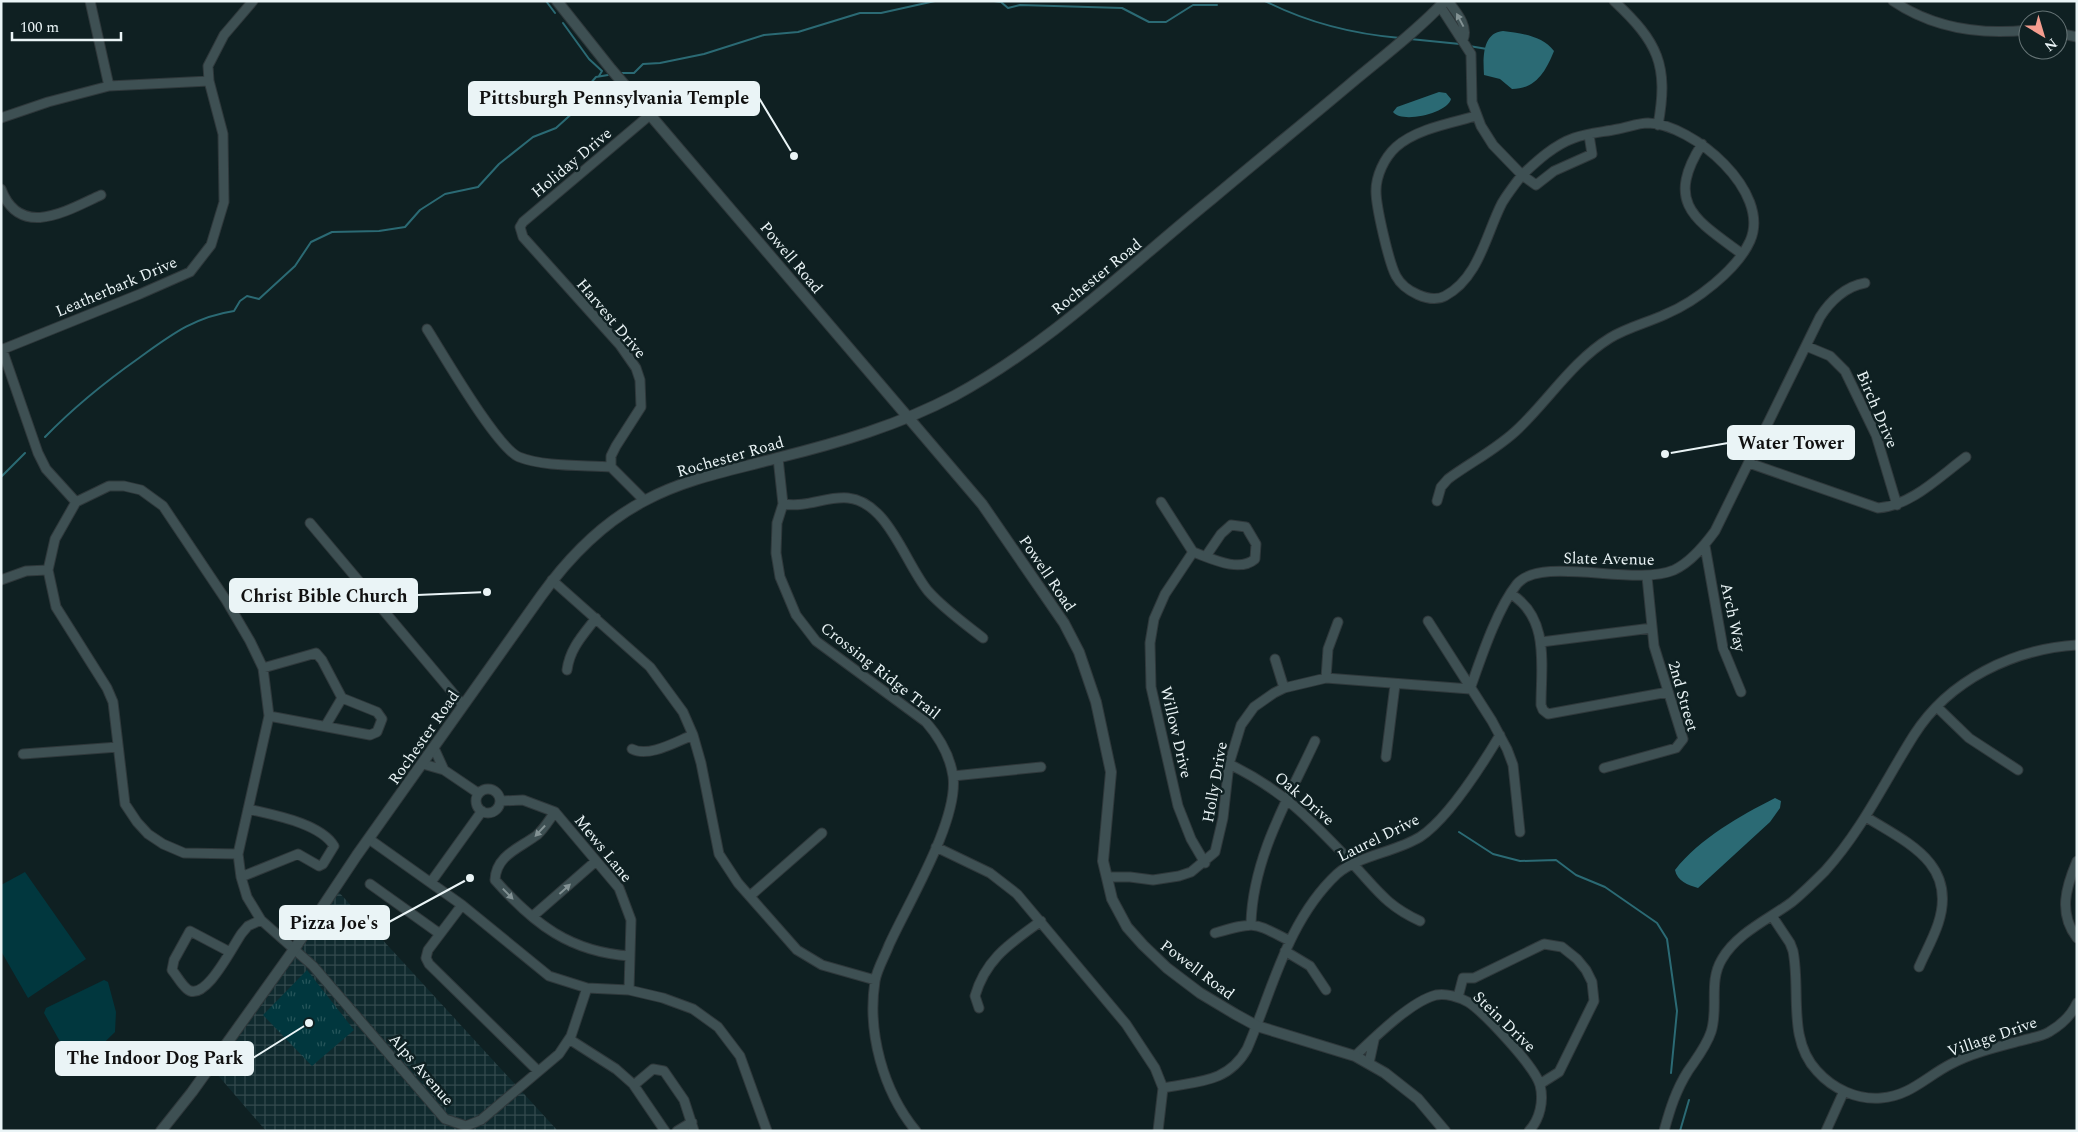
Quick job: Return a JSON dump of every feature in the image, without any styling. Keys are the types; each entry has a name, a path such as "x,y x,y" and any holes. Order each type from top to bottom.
{"street":[{"path":"90,1 110,86"},
{"name":"Leatherbark Drive","path":"2,349 190,272 211,245 224,202 223,134 209,81 208,66 224,35 253,1"},
{"name":"Powell Road","path":"556,1 982,504 1064,623 1079,652 1096,702 1111,772 1103,861 1106,878 1117,912 1143,945 1200,993 1257,1026 1354,1056 1369,1063 1401,1084 1418,1099 1446,1131"},
{"path":"1614,1 1646,35 1658,56 1663,77 1658,125"},
{"path":"1893,1 1914,13 1962,29 2004,32 2018,31"},
{"path":"1444,3 1471,54 1472,102 1476,116 1492,145 1522,175 1536,185 1554,171 1592,154 1589,135"},
{"name":"Rochester Road","path":"161,1131 192,1092 295,948 369,839 552,580 563,566 596,535 644,500 697,478 861,435 909,418 978,382 1034,345 1273,149 1444,3"},
{"path":"1,118 48,102 110,86 209,81"},
{"name":"Holiday Drive","path":"523,237 520,227 523,222 651,114"},
{"path":"1437,501 1442,487 1448,479 1518,429 1569,371 1593,349 1627,329 1668,314 1719,278 1736,263 1751,239 1753,228 1752,205 1739,182 1702,144 1690,135 1648,123 1574,138 1558,147 1522,175 1503,202 1474,267 1460,284 1444,296 1426,298 1410,290 1397,278 1390,259 1376,192 1380,168 1395,148 1410,137 1476,116"},
{"path":"1702,144 1689,164 1685,194 1688,207 1699,222 1742,254"},
{"path":"1,189 8,204 25,216 32,218 50,217 101,195"},
{"name":"Harvest Drive","path":"523,237 620,345 636,368 640,380 641,406 611,456 611,466"},
{"name":"Slate Avenue","path":"1470,689 1490,634 1518,584 1526,577 1546,572 1647,576 1674,570 1705,546 1715,531 1826,308 1854,284 1865,282"},
{"path":"427,329 501,442 518,457 538,462 611,466 644,500"},
{"name":"Birch Drive","path":"1806,346 1830,356 1846,372 1876,435 1896,505"},
{"path":"2,349 38,453 46,468 76,502"},
{"path":"1749,463 1878,508 1896,505 1916,494 1966,457"},
{"name":"Crossing Ridge Trail","path":"778,458 783,504 777,523 776,553 782,584 796,615 816,641 926,722 937,734 953,776 949,813 936,847 902,917 875,980 874,1022 881,1064 898,1108 916,1131"},
{"path":"238,854 184,853 163,844 148,834 125,804 113,702 107,688 56,607 48,570 54,539 76,502 109,486 142,490 163,506 226,600 250,641 262,668 269,716 326,725 370,735 377,732 382,719 380,715 342,698 322,660 316,653 262,668"},
{"path":"783,504 804,506 848,498 872,507 886,522 910,566 929,592 947,610 983,638"},
{"path":"1161,502 1193,552 1206,556 1234,564 1250,564 1256,560 1256,544 1246,527 1231,525 1221,534 1206,556"},
{"path":"310,523 463,705"},
{"name":"Arch Way","path":"1705,546 1723,648 1741,692"},
{"name":"Willow Drive","path":"1193,552 1165,594 1154,619 1150,643 1150,687 1178,806 1191,839 1205,862"},
{"path":"1,580 26,571 48,570"},
{"name":"2nd Street","path":"1604,768 1676,748 1681,744 1683,734 1659,664 1652,628 1647,576"},
{"path":"552,580 660,677 683,712 693,735 701,763 719,854 726,867 783,935 808,958 842,972 875,980"},
{"path":"1512,594 1521,600 1538,626 1541,642 1541,705 1542,710 1548,714 1668,692"},
{"path":"567,670 573,649 596,618"},
{"path":"1428,621 1500,735 1513,765 1520,832"},
{"path":"1326,678 1328,649 1338,622"},
{"path":"1541,642 1652,628"},
{"path":"1664,1131 1676,1092 1711,1032 1714,1018 1713,988 1721,960 1740,938 1798,896 1824,872 1866,817 1915,733 1937,707 1961,685 1983,671 2006,660 2030,652 2077,646"},
{"path":"1275,659 1284,688"},
{"name":"Holly Drive","path":"1106,878 1165,879 1191,872 1215,852 1219,842 1229,764 1241,725 1254,707 1284,688 1326,678 1395,685 1470,689"},
{"path":"1386,757 1395,685"},
{"path":"326,725 342,698"},
{"path":"1937,707 1969,738 2018,770"},
{"name":"Alps Avenue","path":"269,716 238,854 241,877 247,897 261,920 295,948 313,966 425,1098 451,1122 466,1126 481,1120 559,1054 569,1040 586,988"},
{"path":"632,749 638,752 650,751 693,735"},
{"name":"Laurel Drive","path":"1163,1088 1221,1077 1242,1059 1298,923 1326,885 1343,869 1401,846 1431,828 1465,788 1500,735"},
{"path":"1251,923 1254,882 1264,851 1315,741"},
{"path":"23,754 118,747"},
{"path":"434,748 444,770"},
{"path":"423,764 444,770 478,793"},
{"name":"Oak Drive","path":"1229,764 1264,782 1288,799 1353,865 1381,897 1401,912 1420,920"},
{"path":"953,776 1041,767"},
{"path":"485,789 492,789 499,794 501,801 494,812 482,812 477,806 478,793 485,789"},
{"name":"Mews Lane","path":"501,801 523,800 554,812 619,888 627,905 631,920 629,990"},
{"path":"241,877 298,854 320,866 324,864 334,846 315,830 296,822 248,809"},
{"path":"431,882 482,812"},
{"path":"554,812 540,832 510,852 496,870 495,880 520,906 576,946 608,954 630,956"},
{"path":"1866,817 1917,849 1935,870 1941,888 1942,908 1938,925 1919,967"},
{"path":"750,896 822,833"},
{"path":"369,839 462,905 549,976 586,988 629,990 663,998 693,1009 718,1027 740,1056 767,1131"},
{"path":"936,847 1004,882 1041,921 1126,1024 1155,1068 1163,1088 1158,1131"},
{"path":"533,916 596,861"},
{"path":"2077,861 2064,903 2069,924 2077,938"},
{"path":"370,884 440,934"},
{"path":"462,905 428,950 426,958 429,964 538,1071"},
{"name":"Village Drive","path":"1772,916 1790,942 1793,951 1799,1036 1802,1049 1818,1072 1844,1091 1868,1098 1897,1096 1924,1082 1951,1064 2000,1046 2047,1034 2062,1024 2074,1010 2077,1002"},
{"path":"228,952 190,931 174,960 172,970 187,989 199,991 210,982 228,952 248,926 261,920"},
{"path":"979,1008 975,996 986,968 996,957 1041,921"},
{"path":"1215,933 1251,923 1259,925 1290,941"},
{"path":"1458,997 1463,978 1474,978 1544,944 1562,947 1577,959 1592,982 1594,1001 1559,1072 1540,1084"},
{"path":"1285,951 1310,966 1326,990"},
{"name":"Stein Drive","path":"1354,1056 1418,1002 1437,994 1458,997 1474,1006 1532,1068 1540,1084 1542,1102 1539,1115 1529,1131"},
{"path":"569,1040 616,1070 634,1085 665,1131"},
{"path":"1369,1063 1374,1040"},
{"path":"634,1085 653,1069 664,1071 684,1100 693,1126 677,1131"},
{"path":"1826,1131 1844,1091"}],"shaded area":[{"path":"1503,31 1524,34 1538,39 1554,51 1544,72 1528,86 1512,89 1500,79 1484,75 1484,54 1487,41 1491,36"},
{"path":"1439,92 1446,93 1451,99 1442,109 1415,117 1405,117 1393,112 1397,107"},
{"path":"1775,798 1781,801 1780,808 1770,822 1698,888 1687,884 1678,877 1675,870 1685,858 1708,838 1748,812"},
{"path":"335,888 558,1131 266,1131 210,1066"}],"green space":[{"path":"25,872 86,959 28,998 1,951 1,885"},
{"path":"307,970 354,1030 312,1066 263,1015"},
{"path":"104,980 108,982 116,1012 115,1032 76,1070 44,1013 46,1008"}],"waterway":[{"path":"546,1 555,13"},
{"path":"622,73 634,73 643,64 660,63 704,54 764,35 798,32 860,13 881,13 935,1"},
{"path":"994,1 1001,2 1008,8 1020,5 1122,8 1149,22 1166,22 1193,5 1217,5"},
{"path":"1265,1 1297,15 1331,26 1400,38"},
{"path":"563,23 589,59 602,71 599,76"},
{"path":"1410,39 1460,44"},
{"path":"1469,46 1487,49"},
{"path":"45,437 67,415 102,386 173,335 195,322 234,311 240,301 247,296 259,299 295,266 311,242 332,232 379,231 405,227 420,210 445,194 478,187 499,164 533,137 556,128 577,109 583,92 596,77 608,75"},
{"path":"1,477 25,453"},
{"path":"1459,832 1493,854 1520,861 1556,860 1576,875 1605,887 1657,923 1667,939 1677,1011 1671,1073"},
{"path":"1680,1131 1689,1100"}],"place":[{"name":"Pittsburgh Pennsylvania Temple","path":"794,156"},
{"name":"Water Tower","path":"1665,454"},
{"name":"Christ Bible Church","path":"487,592"},
{"name":"Pizza Joe's","path":"470,878"},
{"name":"The Indoor Dog Park","path":"309,1023"}]}
